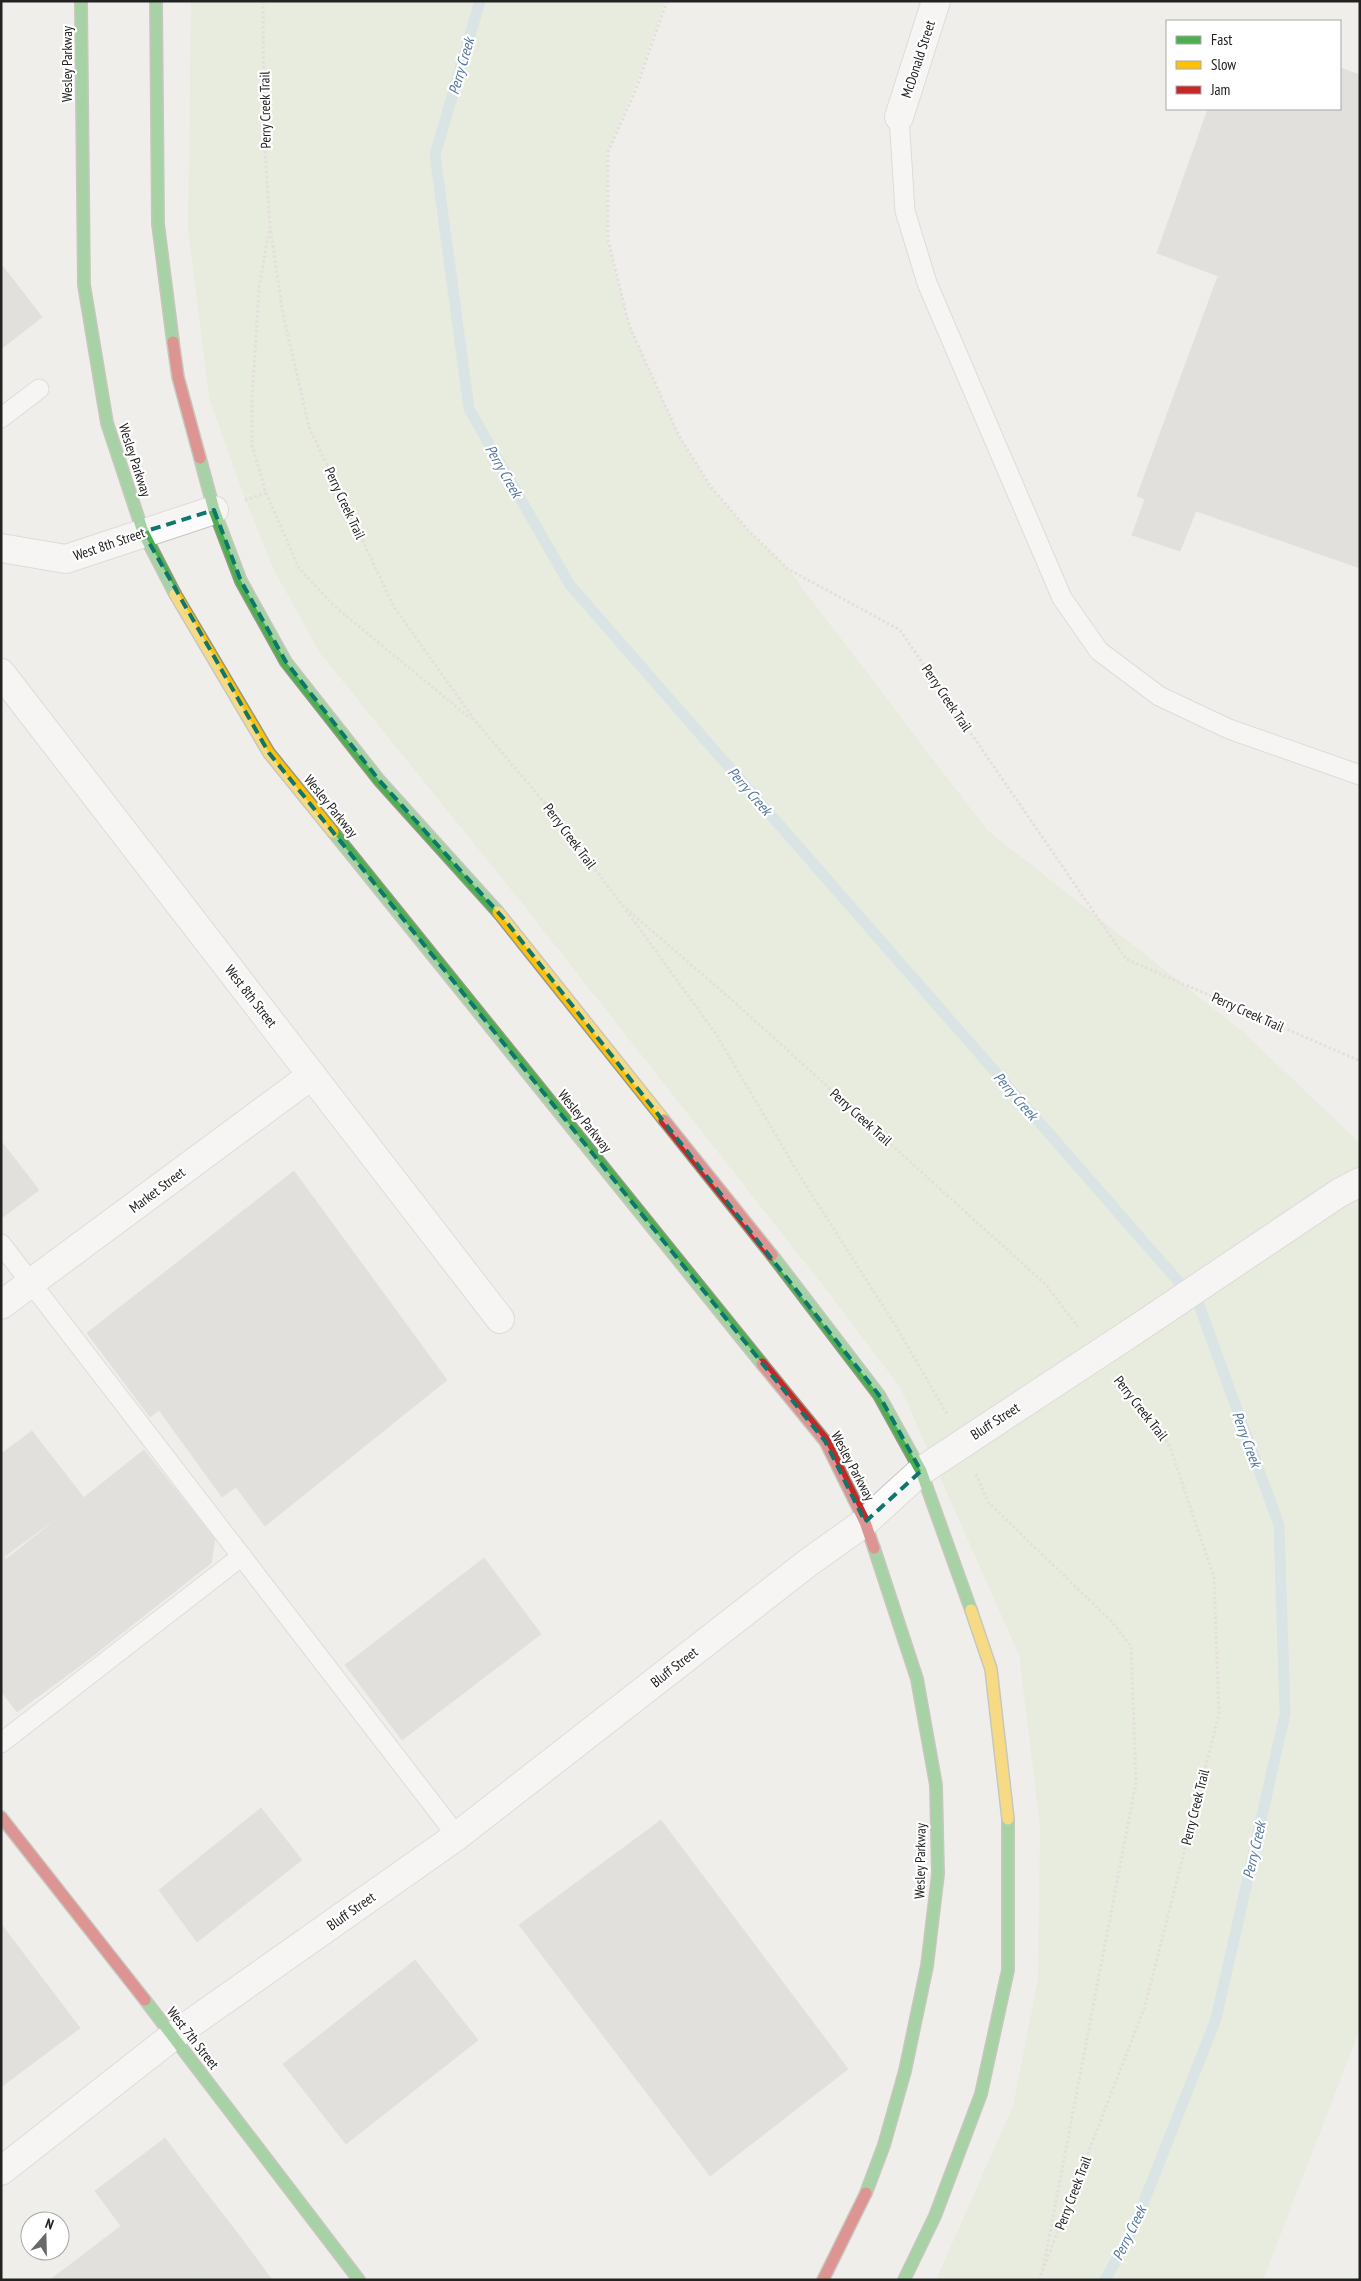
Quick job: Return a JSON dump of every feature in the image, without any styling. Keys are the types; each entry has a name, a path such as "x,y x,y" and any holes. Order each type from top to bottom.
{"main road":[{"name":"Wesley Parkway","path":"81,1 84,285 107,424 143,532 181,606 269,752 825,1441 865,1522 890,1593 917,1679 936,1785 938,1874 927,1966 905,2070 884,2145 862,2204 823,2280"},
{"path":"156,1 158,224 178,377 214,510 241,581 286,662 379,780 505,920 818,1313 879,1395 921,1471 946,1536 991,1669 1008,1822 1008,1970 981,2094 935,2216 904,2280"},
{"name":"West 7th Street","path":"1,1817 173,2036 359,2280"}],"street":[{"name":"McDonald Street","path":"899,117 936,1"},
{"name":"West 8th Street","path":"1,548 66,559 214,510"},
{"name":"West 8th Street","path":"1,673 500,1319"},
{"name":"Market Street","path":"1,1305 312,1075"},
{"name":"Bluff Street","path":"1,2171 173,2036 456,1836 809,1562 865,1522 921,1471 1350,1188"}],"lane":[{"path":"899,117 905,211 927,283 1062,598 1099,651 1159,696 1229,729 1360,775"},
{"path":"1,418 38,389"},
{"path":"1,1244 456,1836"},
{"path":"1,1743 242,1556"}],"path":[{"name":"Perry Creek Trail","path":"263,1 264,135 270,227 283,314 309,427 394,607 476,722 555,814 621,904 732,1000 1046,1285 1081,1331"},
{"name":"Perry Creek Trail","path":"667,1 636,89 608,152 608,239 629,325 679,436 711,487 748,530 788,569 900,630 1126,959 1360,1061"},
{"path":"270,227 259,288 252,418 252,445 266,493 299,568 333,605 476,722"},
{"path":"621,904 716,1034 800,1176 897,1328 963,1442 988,1502 1112,1621 1131,1646 1136,1782 1040,2278"},
{"name":"Perry Creek Trail","path":"1040,2278 1145,2006 1219,1714 1214,1578 1169,1444 1116,1376"}],"highlighted area":[{"path":"214,510 241,581 286,662 379,780 505,920 879,1395 921,1471 865,1522 825,1441 269,753 143,532"}],"green space":[{"path":"191,1 666,1 634,89 607,152 607,239 629,325 679,436 710,487 747,530 788,569 987,830 1241,1030 1360,1143 1360,2029 1263,2280 936,2280 1013,2106 1038,1979 1040,1826 1019,1655 900,1387 835,1301 521,902 320,653 275,572 248,507 209,398 188,229"}],"building":[{"path":"1341,68 1360,75 1360,568 1196,511 1180,551 1132,535 1145,499 1137,496 1218,276 1157,253 1208,110 1341,110"},
{"path":"1,264 42,317 1,349"},
{"path":"1,1141 39,1190 3,1217 1,1216"},
{"path":"294,1171 447,1380 265,1526 236,1487 222,1497 159,1410 150,1417 87,1333"},
{"path":"32,1431 84,1498 1,1559 1,1454"},
{"path":"144,1450 215,1539 211,1563 85,1662 5,1560"},
{"path":"4,1557 85,1662 17,1712 1,1691 1,1559"},
{"path":"484,1558 541,1634 402,1740 345,1665"},
{"path":"261,1808 302,1860 197,1942 159,1890"},
{"path":"661,1820 848,2069 710,2176 519,1925"},
{"path":"1,1924 80,2028 1,2087"},
{"path":"415,1960 478,2040 346,2144 283,2064"},
{"path":"165,2138 191,2173 121,2226 95,2191"},
{"path":"191,2173 245,2243 196,2280 50,2280"},
{"path":"245,2243 272,2280 196,2280"}],"waterway":[{"name":"Perry Creek","path":"480,1 435,155 469,409 570,585 1199,1305 1279,1525 1285,1714 1216,2019 1132,2232 1105,2280"}],"traffic: fast":[{"path":"81,1 84,285 107,423 143,532 175,594"},
{"path":"156,1 158,224 173,342"},
{"path":"200,458 214,510 241,581 286,662 379,780 498,912"},
{"path":"333,832 762,1364"},
{"path":"772,1255 879,1395 921,1471 971,1610"},
{"path":"866,2193 884,2145 905,2071 927,1966 938,1874 936,1785 917,1679 874,1548"},
{"path":"904,2280 935,2216 981,2094 1008,1970 1008,1819"},
{"path":"145,2000 359,2280"}],"traffic: slow":[{"path":"175,594 269,753 333,832"},
{"path":"498,912 664,1120"},
{"path":"971,1610 991,1669 1008,1819"}],"traffic: jam":[{"path":"173,342 178,377 200,458"},
{"path":"664,1120 772,1255"},
{"path":"762,1364 825,1441 865,1522 874,1548"},
{"path":"1,1817 145,2000"},
{"path":"823,2280 866,2193"}]}
